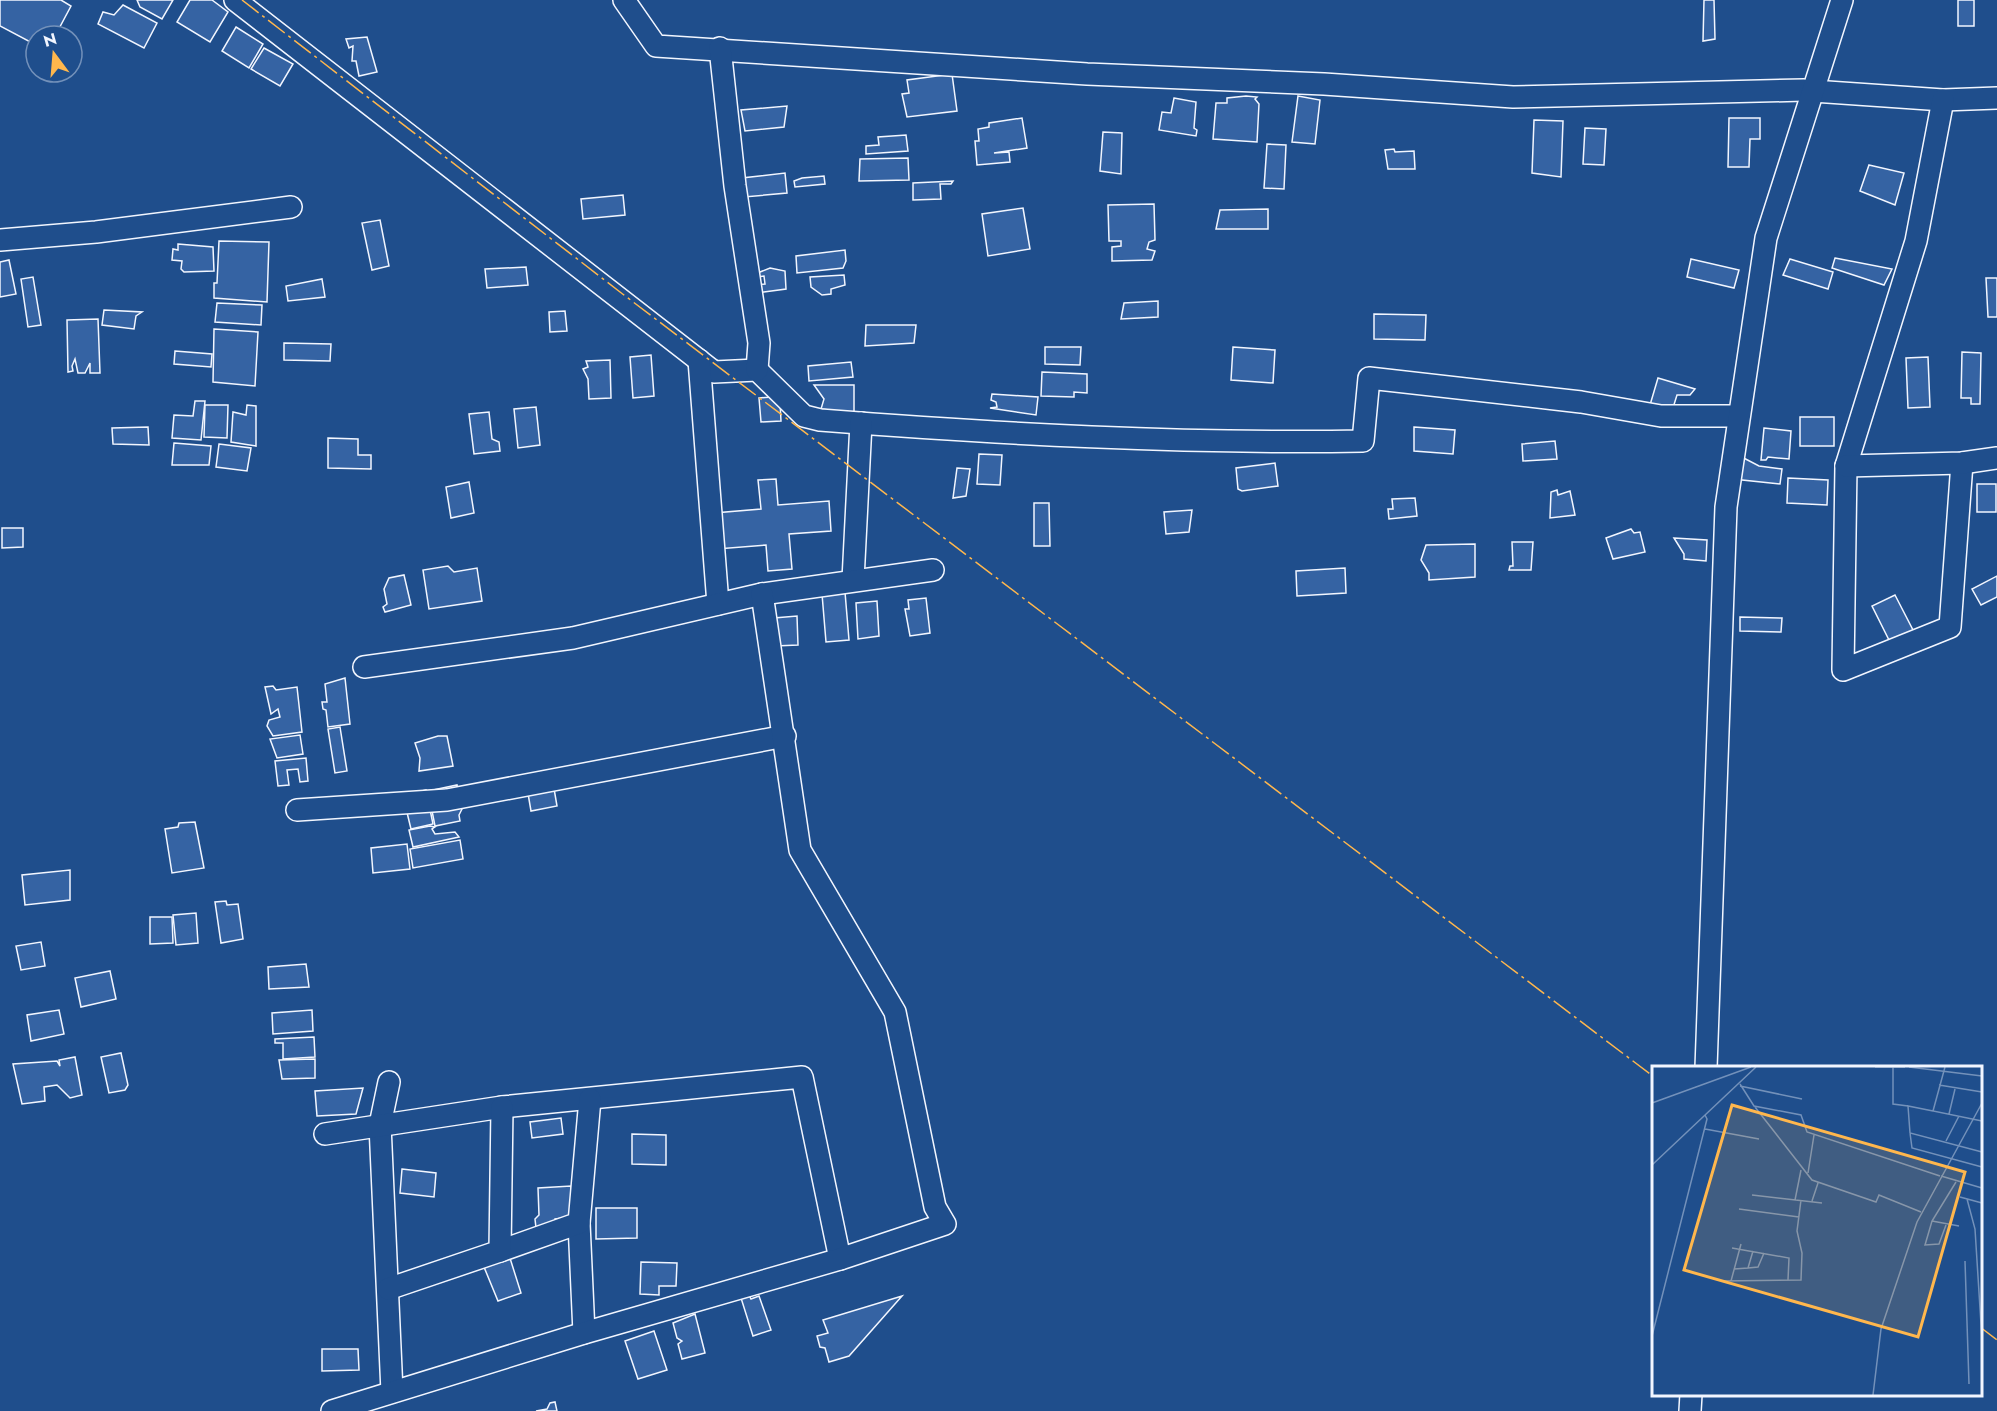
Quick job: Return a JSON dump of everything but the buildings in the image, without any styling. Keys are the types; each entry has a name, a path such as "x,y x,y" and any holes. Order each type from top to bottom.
{"street":[{"path":"235,0 714,372 757,370 804,416 861,423 987,432 1233,443 1364,441 1369,378 1581,402 1660,416 1739,416"},
{"path":"624,0 656,45 1087,74 1324,84 1513,97 1809,91 1943,100 1997,98"},
{"path":"1706,1066 1726,507 1766,238 1809,91 1842,0"},
{"path":"720,48 735,186 759,343 757,370"},
{"path":"1943,100 1916,241 1846,466 1843,670 1950,627 1962,463"},
{"path":"0,240 96,232 291,207"},
{"path":"699,360 718,604"},
{"path":"853,580 861,423"},
{"path":"1846,466 1962,463 1997,458"},
{"path":"364,667 573,638 762,594 933,570"},
{"path":"332,1411 584,1333 840,1259 945,1224 934,1207 895,1012 800,850 785,736 762,594"},
{"path":"297,810 447,800 785,736"},
{"path":"325,1134 502,1107 802,1077 840,1259"},
{"path":"388,1082 380,1125 392,1392"},
{"path":"584,1333 579,1222 590,1100"},
{"path":"500,1251 499,1176 502,1107"},
{"path":"388,1289 579,1222"}],"power":[{"path":"242,0 620,292 1652,1075"},
{"path":"1982,1329 1997,1340"}]}
